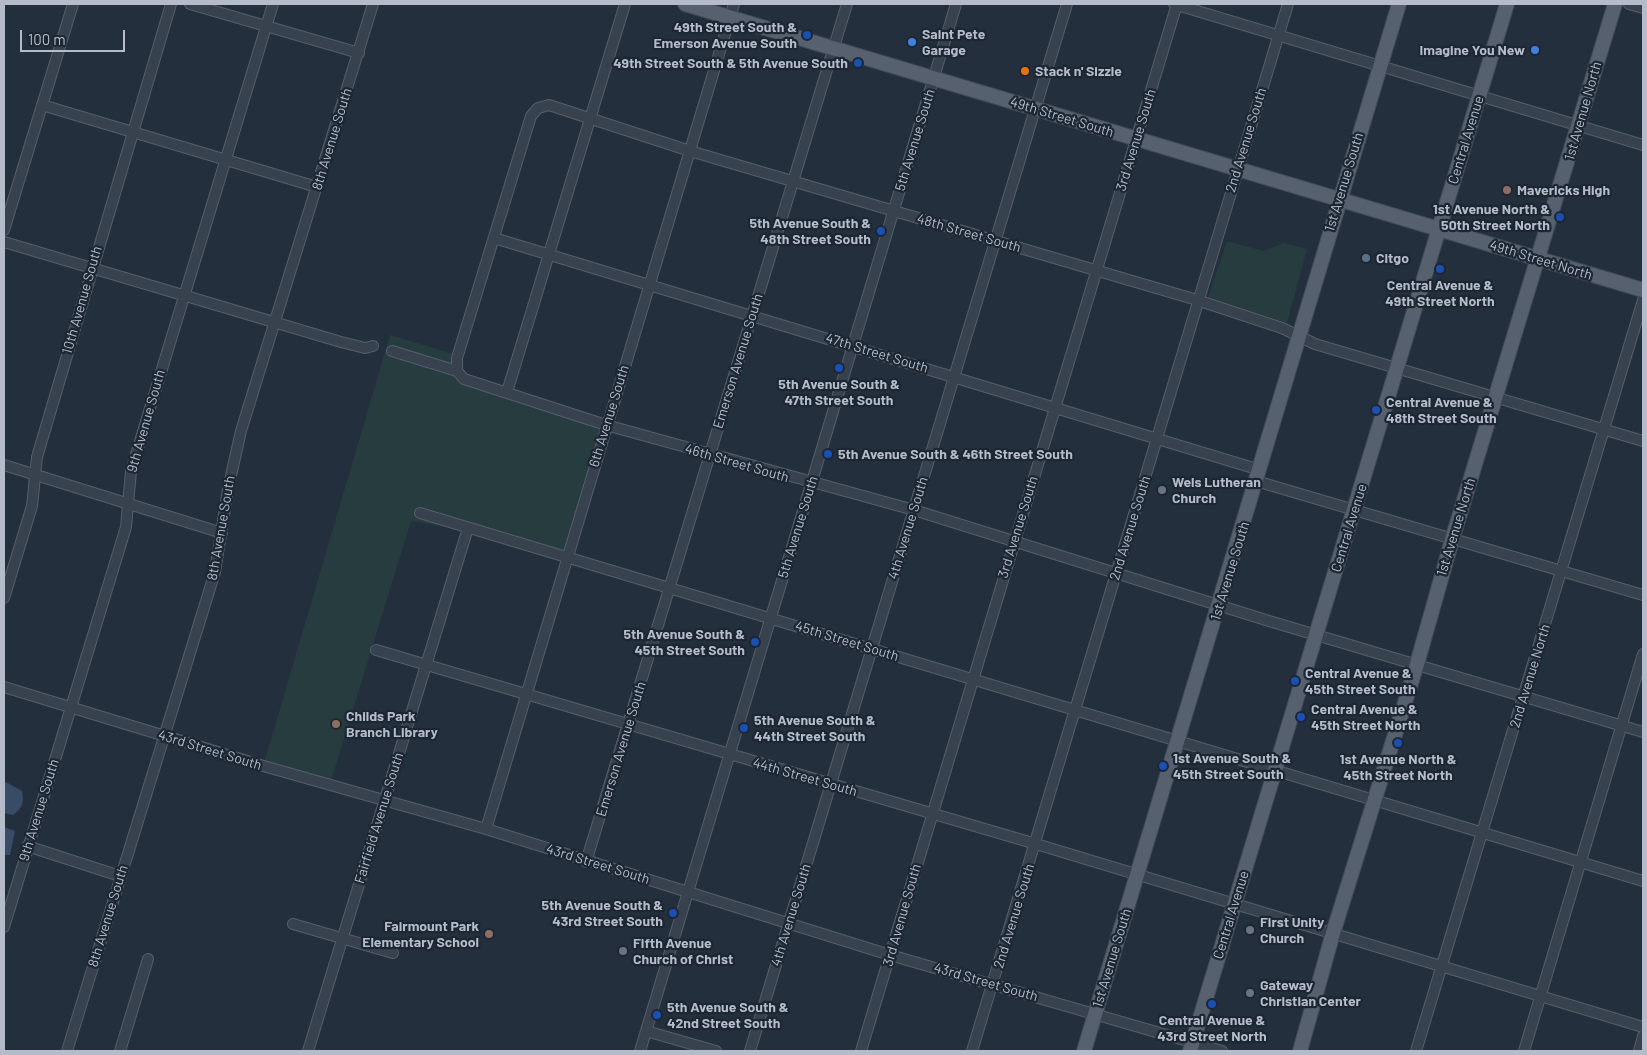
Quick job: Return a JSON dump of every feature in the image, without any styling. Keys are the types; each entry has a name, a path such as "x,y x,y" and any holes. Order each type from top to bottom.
{"main road":[{"name":"49th Street South","path":"685,4 732,10 834,48 1438,230"},
{"name":"1st Avenue South","path":"1084,1051 1399,4"},
{"name":"Central Avenue","path":"1191,1047 1507,4"},
{"name":"1st Avenue North","path":"1300,1051 1333,933 1417,664 1452,540 1539,260 1615,4"},
{"name":"49th Street North","path":"1438,230 1643,290"}],"street":[{"path":"4,230 73,4"},
{"name":"10th Avenue South","path":"4,598 32,506 37,458 171,4"},
{"path":"190,4 359,53"},
{"name":"9th Avenue South","path":"4,927 126,527 129,504 128,488 131,472 273,4"},
{"name":"8th Avenue South","path":"67,1051 215,572 228,489 240,431 318,187 373,4"},
{"path":"508,392 625,4"},
{"name":"Emerson Avenue South","path":"586,862 847,4"},
{"name":"5th Avenue South","path":"640,1051 956,4"},
{"name":"4th Avenue South","path":"750,1051 1067,4"},
{"path":"1176,4 1643,145"},
{"name":"3rd Avenue South","path":"861,1051 1176,4"},
{"name":"2nd Avenue South","path":"972,1051 1158,438 1197,300 1288,4"},
{"path":"1628,4 1643,8"},
{"name":"6th Avenue South","path":"486,829 732,10"},
{"path":"42,104 226,161 318,187"},
{"name":"48th Street South","path":"494,238 531,116 538,108 549,105 590,120 690,151 1197,300 1299,335 1315,344 1643,441"},
{"path":"457,371 457,358 494,238"},
{"name":"47th Street South","path":"494,238 1158,438 1354,510 1643,595"},
{"path":"4,242 360,347 373,346"},
{"name":"2nd Avenue North","path":"1416,1051 1643,300"},
{"name":"46th Street South","path":"392,351 457,371 464,379 606,425 811,484 914,510 1316,635 1643,732"},
{"path":"4,465 222,533"},
{"name":"45th Street South","path":"420,514 1374,798 1643,881"},
{"name":"Fairfield Avenue South","path":"308,1051 468,528"},
{"name":"44th Street South","path":"376,650 1036,844 1643,1027"},
{"path":"1524,1051 1643,654"},
{"name":"43rd Street South","path":"4,687 163,736 486,829 586,862 1095,1014 1191,1047 1222,1051"},
{"path":"28,846 120,876"},
{"path":"293,924 393,954"},
{"path":"120,1051 148,959"},
{"path":"646,1030 716,1051"},
{"path":"1639,1051 1643,1036"}],"green space":[{"path":"1227,241 1264,251 1284,243 1307,249 1287,323 1208,297"},
{"path":"390,335 454,354 453,366 389,347 387,354 453,374 601,427 564,552 417,509 415,516 459,529 411,521 331,781 264,763"}],"water":[{"path":"4,781 22,791 22,804 13,815 4,813"},
{"path":"4,827 15,831 10,855 4,855"}],"place":[{"name":"49th Street South & Emerson Avenue South","path":"807,35"},
{"name":"Saint Pete Garage","path":"912,42"},
{"name":"Imagine You New","path":"1535,50"},
{"name":"49th Street South & 5th Avenue South","path":"858,63"},
{"name":"Stack n' Sizzle","path":"1025,71"},
{"name":"Mavericks High","path":"1507,190"},
{"name":"1st Avenue North & 50th Street North","path":"1560,217"},
{"name":"5th Avenue South & 48th Street South","path":"881,231"},
{"name":"Citgo","path":"1366,258"},
{"name":"Central Avenue & 49th Street North","path":"1440,269"},
{"name":"5th Avenue South & 47th Street South","path":"839,368"},
{"name":"Central Avenue & 48th Street South","path":"1376,410"},
{"name":"5th Avenue South & 46th Street South","path":"828,454"},
{"name":"Wels Lutheran Church","path":"1162,490"},
{"name":"5th Avenue South & 45th Street South","path":"755,642"},
{"name":"Central Avenue & 45th Street South","path":"1295,681"},
{"name":"Central Avenue & 45th Street North","path":"1301,717"},
{"name":"Childs Park Branch Library","path":"336,724"},
{"name":"5th Avenue South & 44th Street South","path":"744,728"},
{"name":"1st Avenue North & 45th Street North","path":"1398,743"},
{"name":"1st Avenue South & 45th Street South","path":"1163,766"},
{"name":"5th Avenue South & 43rd Street South","path":"673,913"},
{"name":"First Unity Church","path":"1250,930"},
{"name":"Fairmount Park Elementary School","path":"489,934"},
{"name":"Fifth Avenue Church of Christ","path":"623,951"},
{"name":"Gateway Christian Center","path":"1250,993"},
{"name":"Central Avenue & 43rd Street North","path":"1212,1004"},
{"name":"5th Avenue South & 42nd Street South","path":"657,1015"}]}
